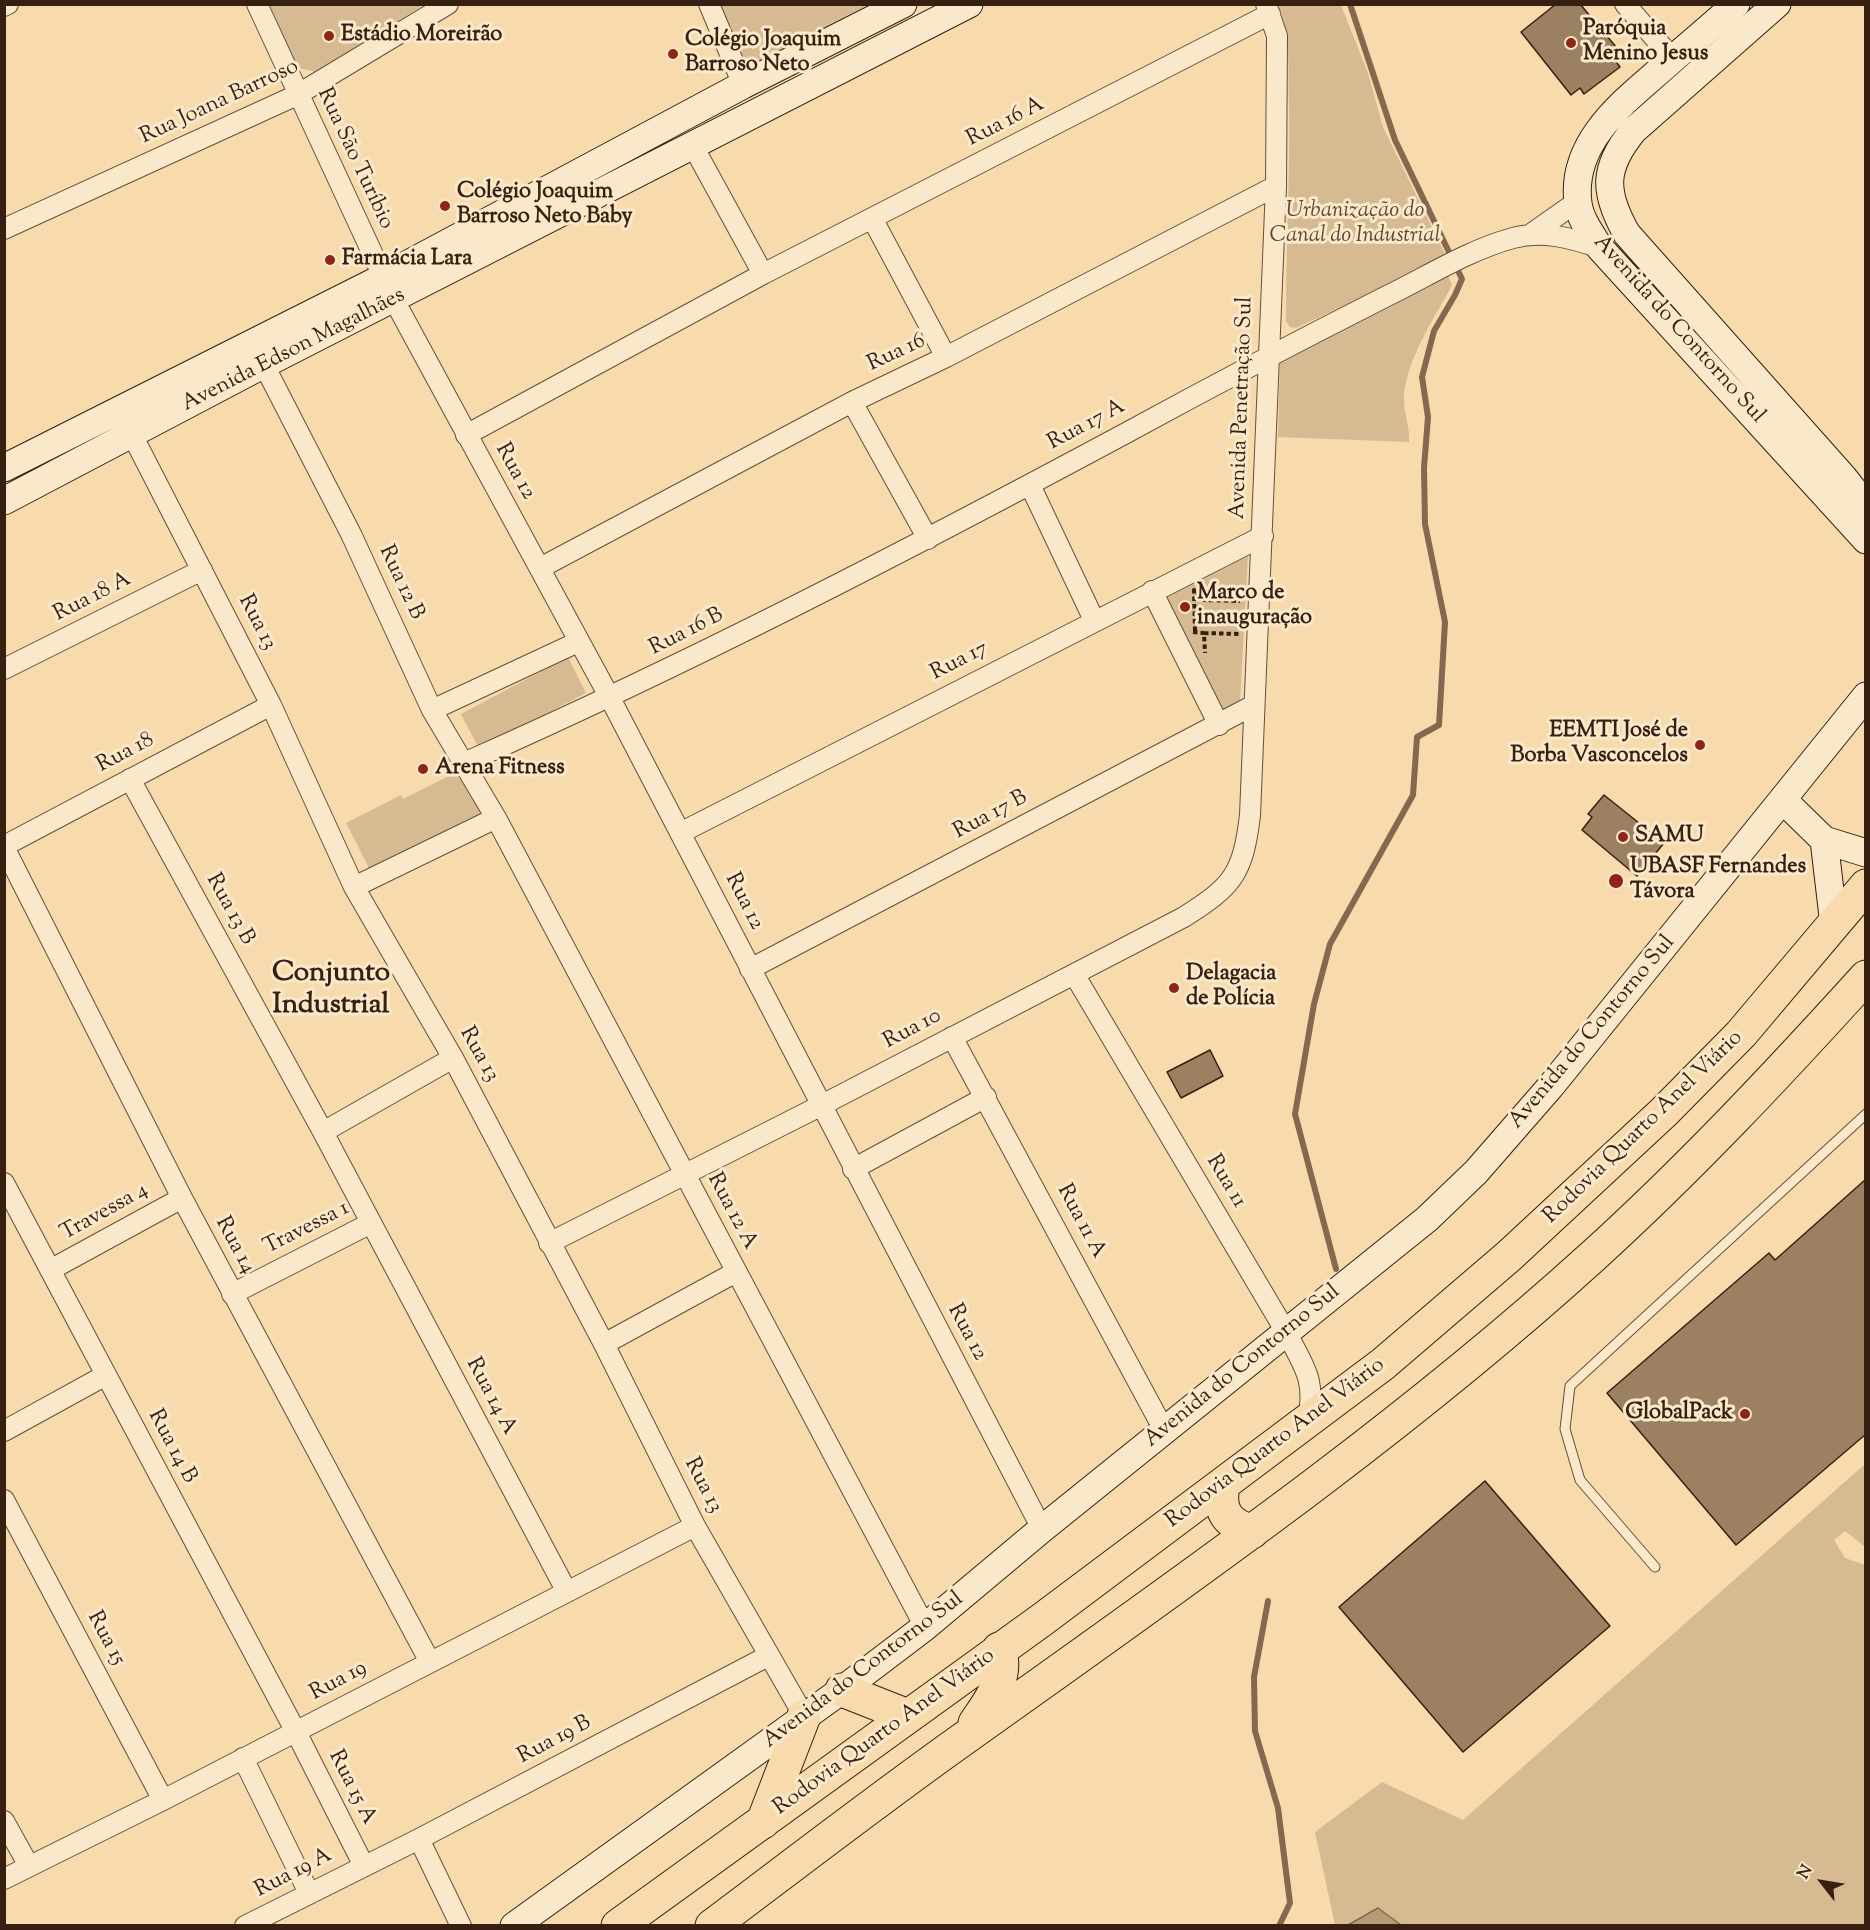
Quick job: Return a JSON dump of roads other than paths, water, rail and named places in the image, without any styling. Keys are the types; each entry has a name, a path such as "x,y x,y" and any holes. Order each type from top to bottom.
{"highway":[{"name":"Rodovia Quarto Anel Viário","path":"618,1926 1223,1485 1383,1364 1589,1185 1741,1034 1866,886"},
{"path":"712,1926 963,1739 1252,1532 1422,1402 1592,1257 1735,1120 1866,977"},
{"path":"1223,1485 1220,1501 1227,1517 1238,1527 1252,1532"},
{"path":"963,1739 992,1699 999,1685 1002,1658 999,1649"},
{"path":"842,1690 908,1716"},
{"path":"763,1822 804,1716"}],"street":[{"name":"Rua São Turíbio","path":"257,4 388,289"},
{"name":"Rua Joana Barroso","path":"4,229 297,95 448,4"},
{"path":"709,4 743,85"},
{"name":"Avenida Edson Magalhães","path":"4,468 126,422 271,352 388,289 743,85 903,4"},
{"name":"Avenida Edson Magalhães","path":"388,289 693,146 969,4"},
{"path":"1625,4 1673,59"},
{"name":"Avenida do Contorno Sul","path":"1736,4 1622,103 1600,127 1583,160 1578,201 1587,227 1600,248 1866,540"},
{"name":"Avenida do Contorno Sul","path":"1777,4 1634,130 1619,148 1611,164 1609,181 1611,197 1627,234 1844,478 1866,506"},
{"name":"Avenida Penetração Sul","path":"1250,815 1276,186 1276,36 1268,9"},
{"name":"Rua 16 A","path":"763,274 1268,9"},
{"path":"816,48 826,79"},
{"path":"466,435 763,274 693,146"},
{"name":"Rua 16","path":"540,568 852,402 946,357 1276,186"},
{"path":"1531,234 1578,201"},
{"path":"872,218 946,357"},
{"path":"1531,234 1576,239 1600,248"},
{"name":"Rua 17 A","path":"928,539 1269,356 1461,259 1511,238 1531,234"},
{"name":"Rua 12","path":"388,289 610,698 820,1106 1042,1528"},
{"name":"Rua 12 B","path":"271,352 432,710 496,818"},
{"path":"852,402 928,539"},
{"name":"Avenida Edson Magalhães","path":"4,501 126,422"},
{"name":"Rua 13","path":"126,422 271,705 354,887 453,1058 604,1344 695,1526 804,1716"},
{"path":"1030,485 1094,620"},
{"name":"Rua 17","path":"680,833 1094,620 1263,536"},
{"name":"Rua 16 B","path":"464,763 610,698 928,539"},
{"name":"Rua 18 A","path":"4,669 202,570"},
{"path":"1152,591 1219,725"},
{"path":"432,710 579,642"},
{"name":"Avenida do Contorno Sul","path":"514,1926 842,1690 925,1627 1042,1528 1427,1219 1476,1172 1551,1086 1784,801 1866,696"},
{"name":"Rua 18","path":"4,847 271,705"},
{"name":"Rua 17 B","path":"750,969 1254,705"},
{"name":"Rua 13 B","path":"130,779 371,1223"},
{"path":"1784,801 1824,840 1866,853"},
{"name":"Rua 10","path":"549,1243 684,1176 1184,917 1228,885 1243,858 1250,815"},
{"path":"354,887 496,818"},
{"name":"Rua 12 A","path":"496,818 925,1627"},
{"path":"1824,840 1834,925"},
{"name":"Rua 14","path":"4,847 232,1294 430,1662"},
{"name":"Rua 11","path":"1074,974 1286,1332 1310,1378 1312,1400 1308,1421"},
{"name":"Rua 11 A","path":"952,1036 1164,1430"},
{"path":"323,1132 453,1058"},
{"path":"853,1169 986,1097"},
{"name":"Rua 14 B","path":"4,1184 296,1732"},
{"name":"Travessa 4","path":"50,1270 182,1198"},
{"name":"Travessa 1","path":"232,1294 371,1223"},
{"name":"Rua 14 A","path":"371,1223 567,1592"},
{"path":"604,1344 736,1272"},
{"path":"4,1431 106,1375"},
{"name":"Rua 15","path":"4,1500 163,1800"},
{"name":"Rua 19","path":"4,1879 163,1800 695,1526"},
{"name":"Rua 19 B","path":"364,1866 768,1656"},
{"name":"Rua 15 A","path":"296,1732 364,1866"},
{"path":"243,1758 309,1893"},
{"path":"4,1821 29,1866"},
{"path":"418,1839 461,1926"},
{"name":"Rua 19 A","path":"245,1926 364,1866"}],"lane":[{"path":"1655,1567 1580,1480 1564,1430 1570,1386 1866,1114"}],"waterway":[{"path":"1336,1269 1295,1114 1314,1004 1330,944 1413,795 1417,737 1439,725 1445,622 1425,524 1424,468 1428,417 1422,377 1434,331 1462,279 1395,140 1350,4"},
{"path":"1268,1601 1254,1677 1255,1731 1278,1808 1290,1903 1279,1926"}],"place":[{"name":"Estádio Moreirão","path":"329,36"},
{"name":"Paróquia Menino Jesus","path":"1571,43"},
{"name":"Colégio Joaquim Barroso Neto","path":"673,54"},
{"name":"Colégio Joaquim Barroso Neto Baby","path":"445,206"},
{"name":"Farmácia Lara","path":"330,260"},
{"name":"Marco de inauguração","path":"1185,607"},
{"name":"EEMTI José de Borba Vasconcelos","path":"1700,745"},
{"name":"Arena Fitness","path":"423,769"},
{"name":"SAMU","path":"1623,837"},
{"name":"UBASF Fernandes Távora","path":"1616,881"},
{"name":"Delagacia de Polícia","path":"1174,988"},
{"name":"GlobalPack","path":"1745,1414"}],"district":[{"name":"Conjunto Industrial","path":"331,991"}],"park label":[{"name":"Urbanização do Canal do Industrial","path":"1355,224"}]}
